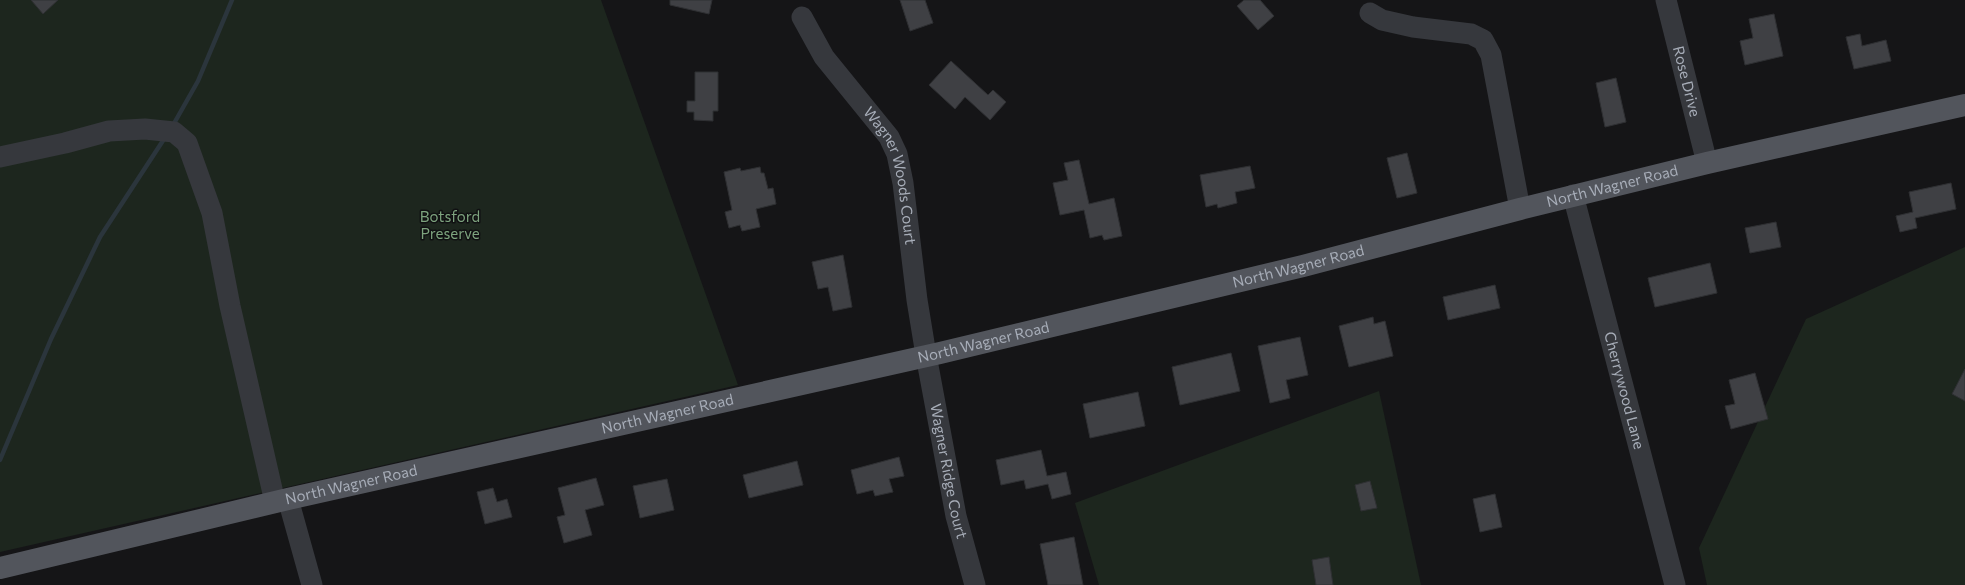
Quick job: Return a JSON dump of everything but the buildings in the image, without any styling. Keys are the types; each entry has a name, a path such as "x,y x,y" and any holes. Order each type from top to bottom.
{"main road":[{"name":"North Wagner Road","path":"0,568 282,500 926,355 1303,266 1520,208 1707,162 1965,106"}],"street":[{"name":"Rose Drive","path":"1666,0 1707,162"},
{"path":"1370,13 1382,20 1413,27 1471,34 1483,40 1491,55 1520,208"},
{"name":"Wagner Woods Court","path":"802,17 824,56 889,137 897,154 903,183 917,300 926,355"},
{"path":"0,158 109,131 145,129 174,132 187,143 212,213 231,314 282,500 312,585"},
{"name":"Cherrywood Lane","path":"1574,195 1675,585"},
{"name":"Wagner Ridge Court","path":"926,355 956,516 975,585"}],"green space":[{"name":"Botsford Preserve","path":"0,0 601,0 738,385 0,552"},
{"path":"1965,247 1965,585 1707,585 1699,548 1806,319"},
{"path":"1379,391 1421,585 1099,585 1075,503"}],"waterway":[{"path":"172,127 198,81 232,0"},
{"path":"0,460 51,339 100,237 166,136"}]}
